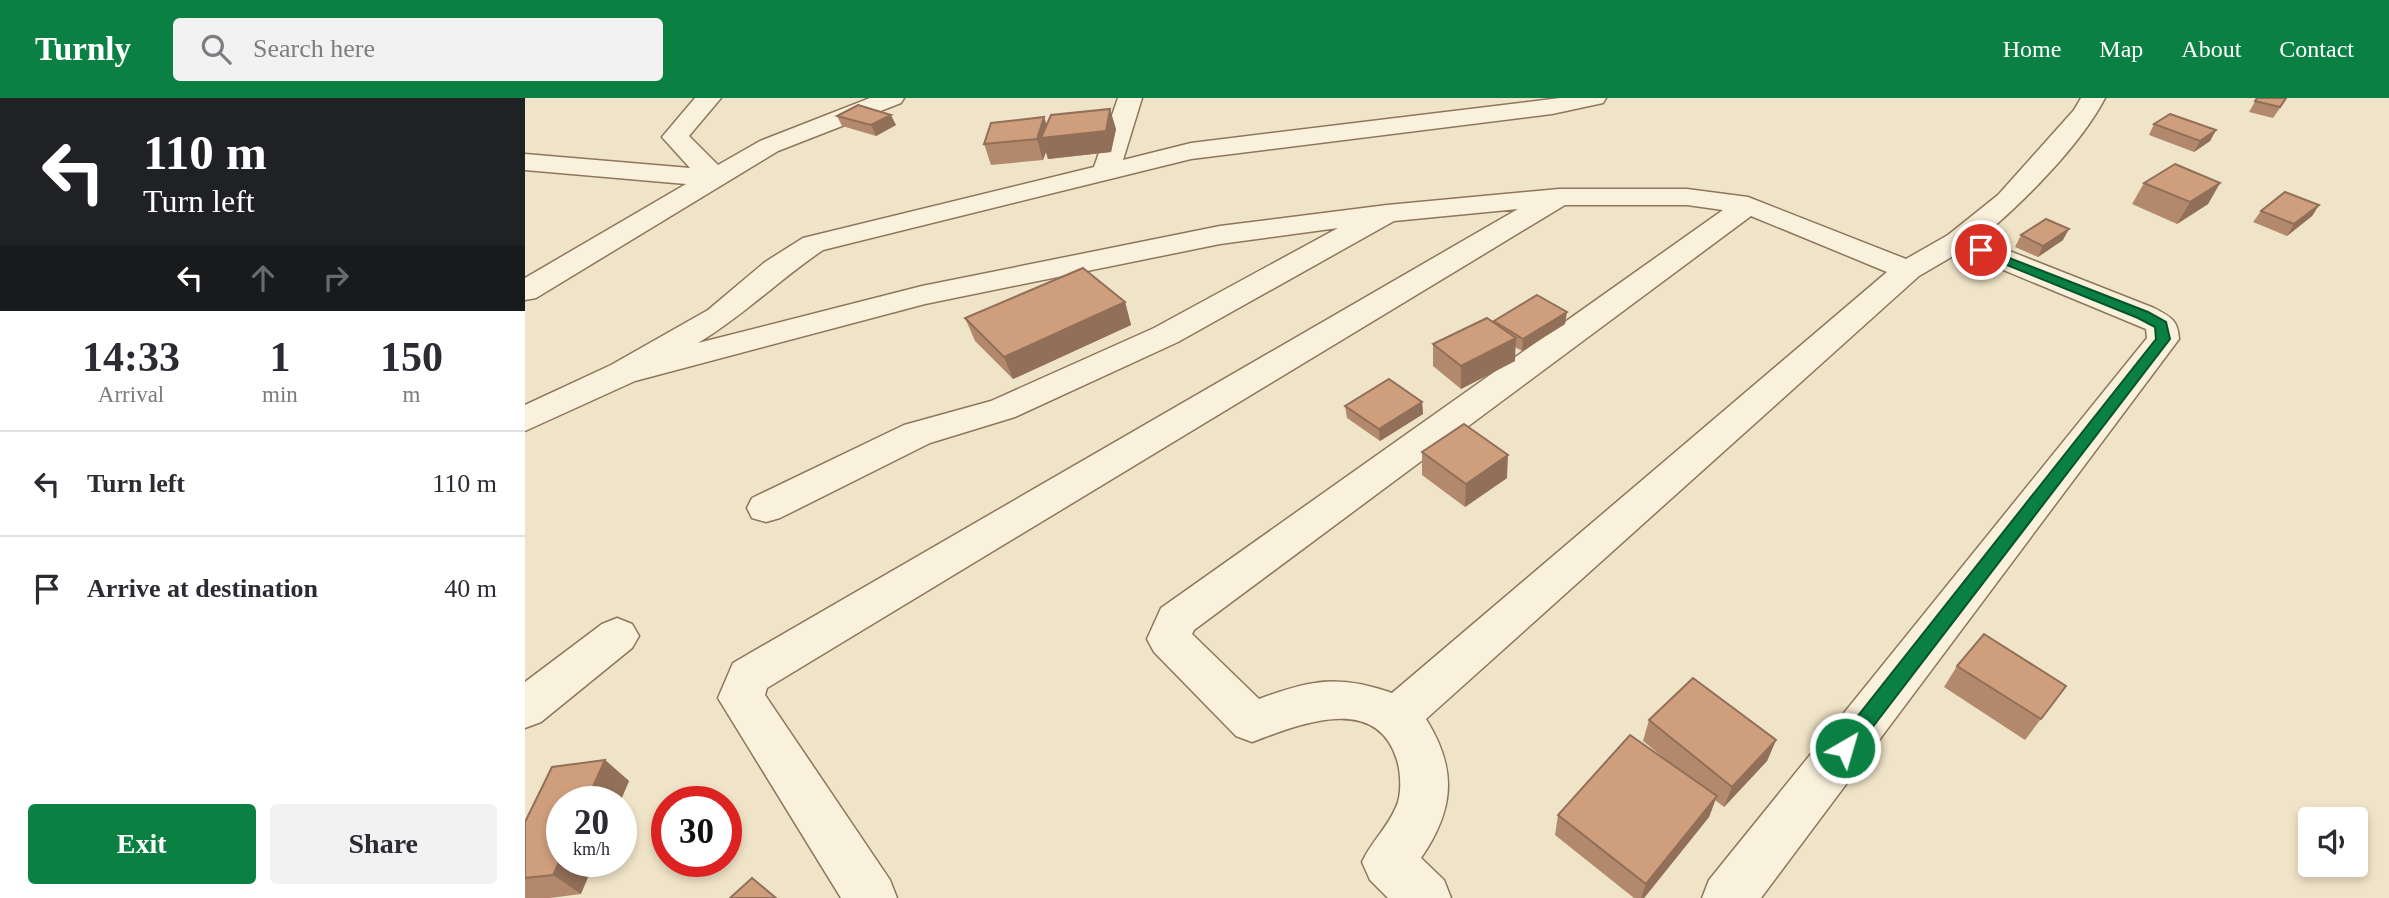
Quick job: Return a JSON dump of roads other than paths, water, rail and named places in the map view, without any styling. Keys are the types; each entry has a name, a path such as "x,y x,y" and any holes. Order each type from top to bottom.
{"street":[{"path":"709,98 689,117 675,137 715,178"},
{"path":"525,291 769,146 892,98"},
{"path":"1106,172 1130,98"},
{"path":"525,419 623,373 719,317 776,268 813,244 1191,151 1552,107 1594,98"},
{"path":"1396,717 1908,270 1958,241 2008,201 2085,113 2093,98"},
{"path":"525,162 715,178"},
{"path":"623,373 922,295 1220,235 1387,213 1559,197 1687,197 1748,205 1908,270"},
{"path":"871,898 741,698 749,676 1559,197"},
{"path":"1425,898 1388,862 1422,809 1424,764 1413,738 1396,717 1364,702 1335,699 1299,704 1252,722 1169,639 1177,620 1192,606 1748,205"},
{"path":"766,508 917,433 1003,409 1166,335 1387,213"},
{"path":"1728,898 2163,339 2162,325 2143,315 1958,241"},
{"path":"525,708 617,636"}]}
